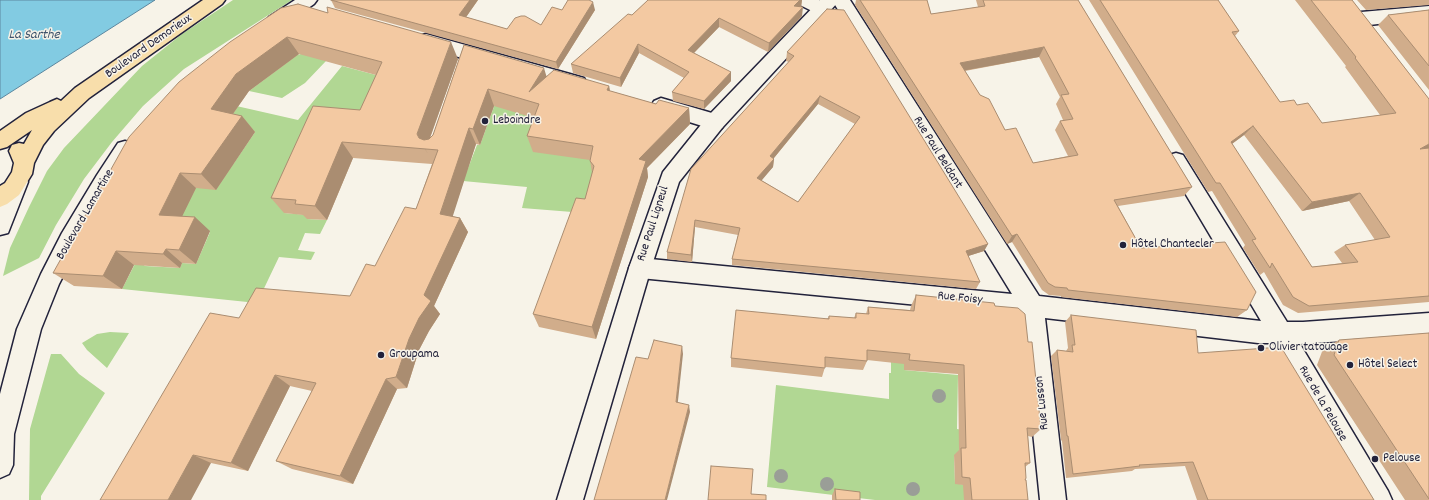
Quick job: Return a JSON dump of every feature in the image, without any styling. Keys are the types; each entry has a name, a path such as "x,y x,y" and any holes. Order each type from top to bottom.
{"main road":[{"name":"Boulevard Demorieux","path":"0,142 33,119 82,93 216,0"},
{"name":"Boulevard Demorieux","path":"21,172 36,140 47,125 82,93"},
{"path":"0,142 12,146 22,154 21,172 0,198"}],"street":[{"path":"804,0 826,5"},
{"name":"Rue Paul Beldant","path":"841,0 1032,306"},
{"path":"258,33 303,3 323,12"},
{"name":"Rue Paul Ligneul","path":"570,500 640,268 670,178 714,122 826,5"},
{"path":"1376,38 1356,12 1429,12"},
{"path":"406,36 595,88"},
{"path":"640,101 714,122"},
{"name":"Boulevard Lamartine","path":"0,465 2,434 29,329 49,281 70,240 104,181 137,131"},
{"name":"Rue de la Pelouse","path":"1165,143 1281,333 1379,500"},
{"path":"0,226 21,172"},
{"name":"Rue Foisy","path":"640,268 1032,306 1251,331 1281,333 1429,324"},
{"name":"Rue Lusson","path":"1032,306 1053,500"}],"green space":[{"path":"233,0 292,0 184,69 143,106 112,142 84,179 56,225 39,258 3,276 10,248 29,207 47,171 64,148 142,66 182,34"},
{"path":"305,53 326,61 305,83 282,98 249,91 297,55"},
{"path":"342,66 391,79 284,213 308,215 307,219 327,220 320,234 305,233 298,250 315,252 311,260 279,257 257,303 122,289 137,260 145,266 180,268 182,263 196,264 210,232 163,229 200,179 234,163 255,132 217,124 232,105 298,120"},
{"path":"496,101 531,104 601,162 610,215 522,208 527,187 463,181 477,145 480,145"},
{"path":"110,332 129,333 107,368 87,350 82,343 97,334"},
{"path":"51,354 61,354 79,374 105,393 41,496 41,500 29,500 30,429"},
{"path":"891,362 905,363 904,370 958,375 957,429 963,430 964,444 959,443 959,456 954,455 955,483 964,485 965,500 875,500 767,487 776,385 889,399 889,373 891,373"}],"water":[{"name":"La Sarthe","path":"0,0 155,0 0,99"}],"building":[{"path":"331,0 470,0 459,15 507,29 515,18 521,16 525,16 541,25 552,7 562,10 568,0 589,0 593,2 556,62"},
{"path":"648,0 800,0 794,6 803,7 769,43 719,18 688,50 731,72 704,101 672,92 689,72 638,44 620,78 571,64 628,14 632,15"},
{"path":"860,0 927,0 931,14 985,6 983,0 1078,0 1192,187 1114,200 1141,248 1225,242 1256,292 1247,310 1068,290 1067,288 1055,287 1048,283 1017,234 1012,236","holes":["1044,47 1069,94 1061,95 1073,119 1060,121 1078,155 1033,163 1016,128 1005,130 989,99 980,95 960,63"]},
{"path":"1100,0 1218,0 1239,31 1232,32 1280,102 1294,100 1297,105 1308,103 1322,123 1396,113 1355,58 1356,57 1311,0 1352,0 1429,99 1429,144 1420,149 1429,148 1429,296 1309,306 1293,297 1272,263 1270,268 1252,240 1256,239 1220,183 1216,183","holes":["1253,126 1312,202 1360,193 1390,237 1345,245 1358,262 1312,267 1231,142"]},
{"path":"298,4 328,13 327,7 451,42 417,134 419,138 424,140 429,139 433,135 464,45 544,68 529,92 554,70 609,86 607,90 656,104 659,100 689,108 639,159 646,161 592,327 533,314 576,198 585,199 594,166 590,161 593,146 527,136 539,104 488,89 473,129 469,128 440,214 460,218 424,295 431,301 419,318 409,339 396,377 386,379 340,476 276,461 316,383 275,375 231,463 193,455 168,500 100,500 210,313 239,318 256,288 350,296 366,264 375,266 405,207 416,209 438,150 342,142 315,206 295,204 296,200 271,198 313,106 360,110 382,62 287,37 236,74 211,109 242,116 201,174 180,173 159,215 195,217 179,250 166,249 163,254 116,251 103,276 53,273 129,137 179,82 230,42 281,8"},
{"path":"827,9 844,10 988,244 966,251 980,282 732,259 740,228 695,220 691,255 667,252 691,169 794,56 787,52","holes":["820,96 860,117 798,202 757,178 774,159 770,156"]},
{"path":"1429,10 1429,66 1388,15"},
{"path":"916,295 994,303 995,306 1018,308 1025,314 1028,342 1032,342 1041,429 1027,428 1030,463 1025,463 1025,480 1028,500 972,500 970,478 962,477 961,448 966,448 964,365 909,360 910,354 867,350 867,361 825,357 825,368 731,358 736,310 829,319 829,316 856,318 856,313 869,314 868,307 914,311"},
{"path":"1071,315 1196,330 1198,353 1281,347 1374,500 1208,500 1193,462 1139,465 1140,466 1073,474 1057,350 1073,352 1072,345 1075,345"},
{"path":"1429,333 1429,499 1334,355 1339,340"},
{"path":"654,340 682,346 676,402 689,405 665,500 594,500 636,357 648,359"},
{"path":"711,466 753,469 751,494 766,495 766,500 708,500"},
{"path":"835,489 860,492 860,500 836,500"}],"place":[{"name":"Leboindre","path":"485,121"},
{"name":"Hôtel Chantecler","path":"1123,245"},
{"name":"Olivier tatouage","path":"1261,348"},
{"name":"Groupama","path":"381,355"},
{"name":"Hôtel Select","path":"1350,365"},
{"name":"Pelouse","path":"1375,459"}]}
